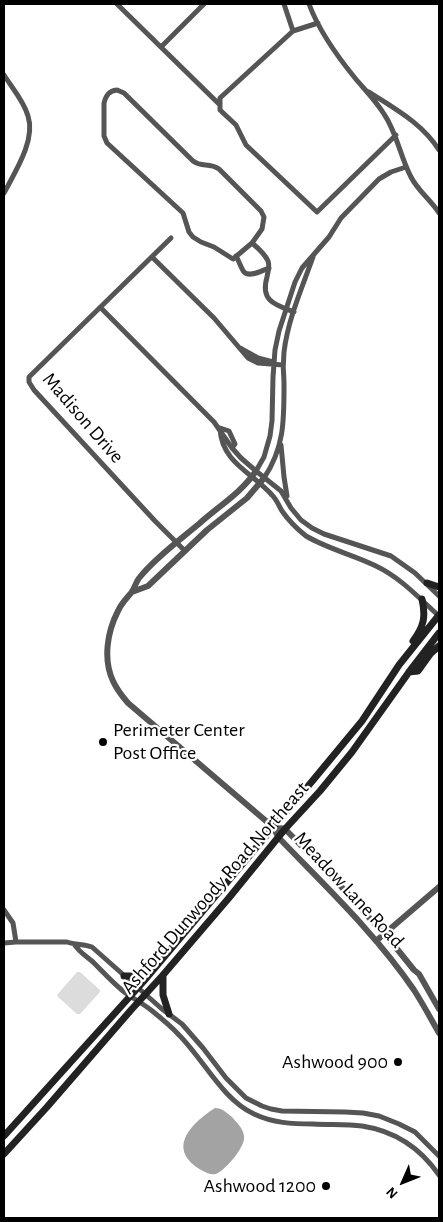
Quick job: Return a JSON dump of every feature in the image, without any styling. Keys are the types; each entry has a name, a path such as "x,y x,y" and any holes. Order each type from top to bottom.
{"main road":[{"path":"427,583 439,587"},
{"path":"375,702 381,683 391,667 421,629 424,617 422,599"},
{"name":"Ashford Dunwoody Road Northeast","path":"4,1136 151,972 273,828 362,721 389,678 439,615"},
{"name":"Ashford Dunwoody Road Northeast","path":"4,1154 64,1089 228,899 285,829 320,791 340,767 439,633"},
{"path":"409,672 418,670 439,646"},
{"path":"124,976 138,976 151,972"},
{"path":"163,975 163,995 169,1014"}],"street":[{"path":"117,4 220,105"},
{"path":"161,47 204,4"},
{"path":"284,4 293,31"},
{"path":"309,4 329,43 385,115 396,135 406,167 414,182 439,213"},
{"path":"318,23 293,31 220,98 220,110 236,125 246,144 317,212 396,135"},
{"path":"4,75 24,106 31,126 27,146 4,193"},
{"path":"365,89 419,126 439,150"},
{"path":"117,90 124,93 192,161 198,164 211,165 219,169 261,211 264,218 262,229 252,243 233,259 193,237 182,214 107,143 104,136 103,107 105,98 109,93 117,90"},
{"path":"273,828 128,703 117,690 109,670 107,655 109,637 112,623 118,610 132,592 139,578 176,543 237,493 254,474 264,457 271,431 274,363 279,331 300,273 329,237 340,218 376,181 387,174 406,167"},
{"name":"Madison Drive","path":"170,238 30,377 29,382 77,437 185,551"},
{"path":"252,243 266,258 269,268 264,287 266,295 275,305 294,312"},
{"path":"132,592 148,586 208,530 242,502 260,484 274,461 284,417 283,365 285,348 294,312 314,255"},
{"path":"236,256 246,274 252,274 269,268"},
{"path":"152,257 214,318 244,354 262,364 274,363 283,365"},
{"path":"101,308 220,428 232,448 299,530 314,540 377,567 396,578 439,615"},
{"path":"220,428 221,441 227,453 254,474 264,478 281,491 301,520 316,531 386,554 401,562 427,583 439,596"},
{"path":"280,441 288,502"},
{"name":"Meadow Lane Road","path":"273,828 285,829 385,934 419,974 439,1009"},
{"name":"Meadow Lane Road","path":"273,828 278,838 347,909 376,942 414,990 439,1033"},
{"path":"376,942 439,887"},
{"path":"4,910 13,923 16,942"},
{"path":"4,943 67,942 92,948 145,995 182,1024 237,1091 246,1098 271,1110 362,1113 389,1119 415,1132 439,1156"},
{"path":"74,944 80,953 124,992 151,1010 180,1036 225,1091 245,1110 267,1119 288,1124 375,1128 406,1142 417,1150 428,1160 439,1176"}],"shaded area":[{"path":"77,972 80,972 100,990 80,1014 77,1014 57,995"},
{"path":"215,1108 222,1110 232,1117 240,1126 244,1140 231,1162 218,1173 212,1174 203,1171 192,1163 185,1155 184,1146 185,1138 190,1129"}],"place":[{"name":"Perimeter Center Post Office","path":"103,742"},
{"name":"Ashwood 900","path":"398,1062"},
{"name":"Ashwood 1200","path":"326,1186"}]}
